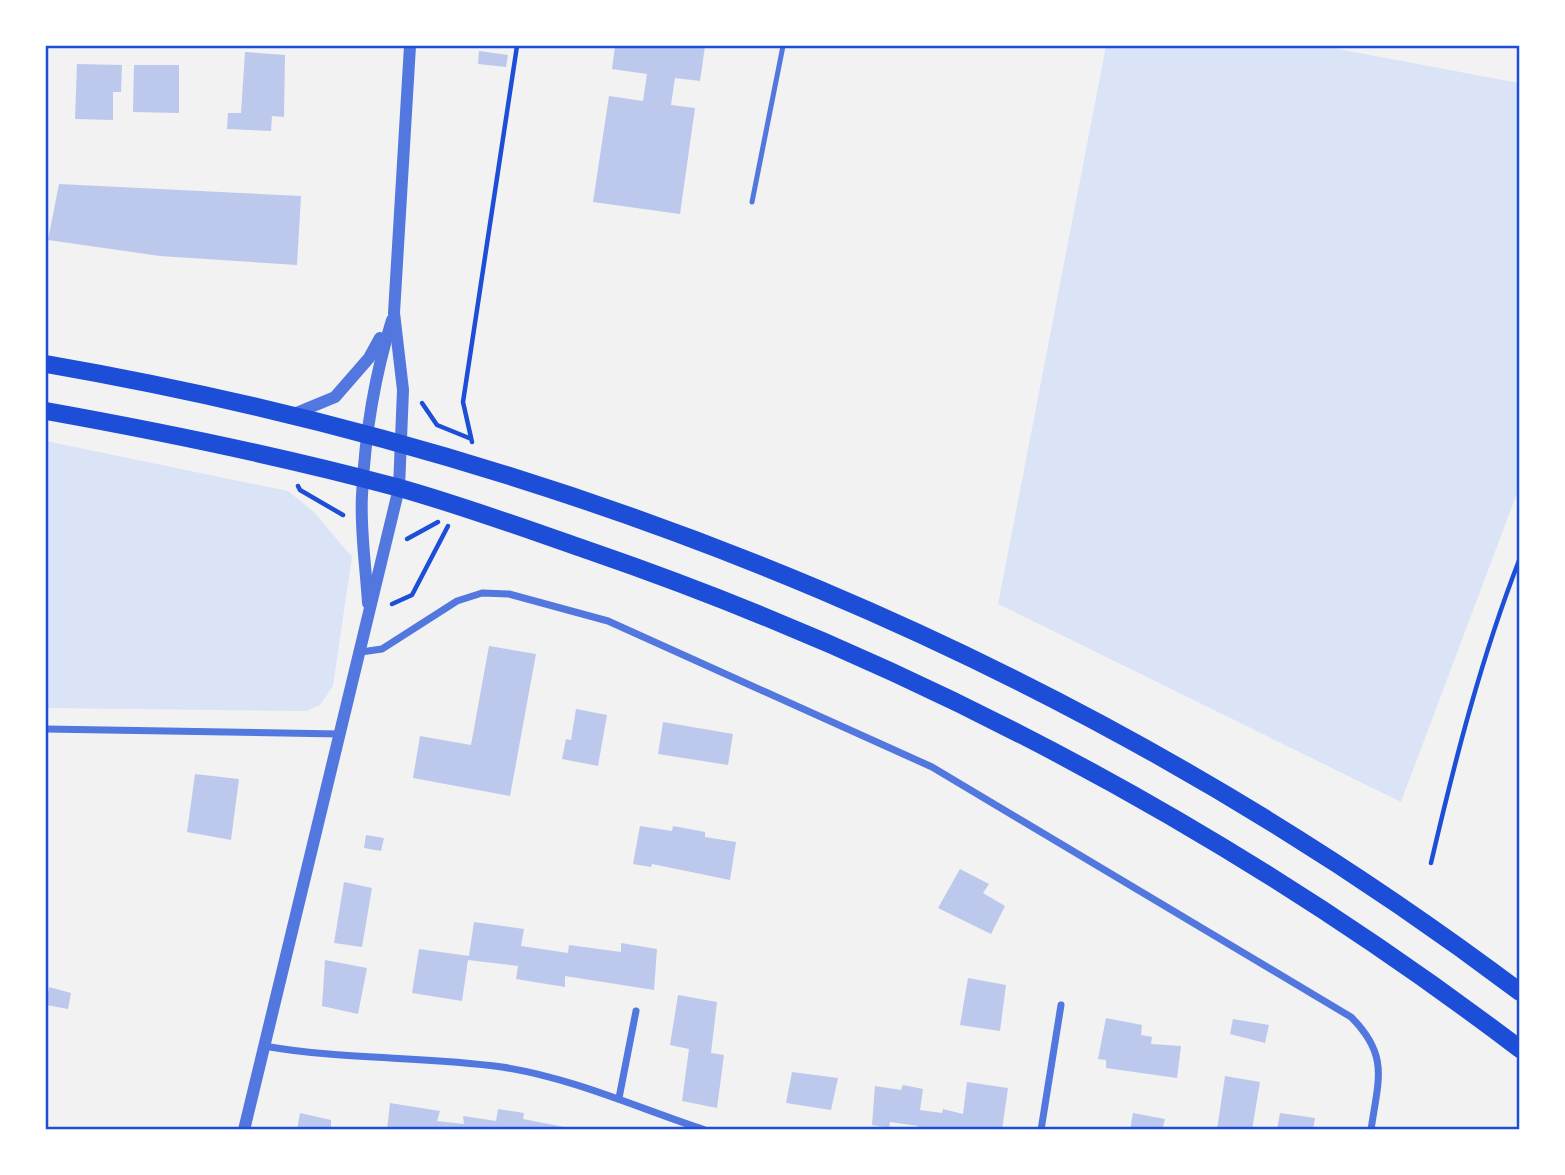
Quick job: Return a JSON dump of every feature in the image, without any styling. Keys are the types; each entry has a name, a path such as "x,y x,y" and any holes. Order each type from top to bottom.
{"main road":[{"path":"46,364 143,381 294,414 403,442 543,485 800,579 916,631 1170,762 1378,891 1520,992"},
{"path":"46,411 206,442 399,488 651,572 782,622 900,673 1039,742 1252,863 1353,929 1520,1049"}],"street":[{"path":"244,1129 399,488 403,442 403,390 394,313 410,46"},
{"path":"294,414 335,397 369,358 394,313"},
{"path":"369,615 362,497 367,434 379,360 394,313"},
{"path":"361,652 382,649 457,601 482,593 509,594 608,621 920,762 1351,1017 1367,1033 1377,1049 1379,1070 1371,1129"},
{"path":"46,729 341,734"},
{"path":"1041,1129 1061,1005"},
{"path":"619,1098 636,1012"},
{"path":"264,1046 323,1055 450,1060 505,1068 555,1078 705,1129"}],"lane":[{"path":"752,202 783,46"}],"path":[{"path":"474,464 478,449 470,438 463,402 517,46"},
{"path":"298,484 300,490 350,518"},
{"path":"369,615 412,595 458,507"},
{"path":"407,539 442,520"},
{"path":"1431,863 1451,777 1492,630 1520,558"}],"shaded area":[{"path":"1106,46 1322,46 1519,83 1519,488 1401,802 998,604"},
{"path":"46,441 288,491 314,512 352,557 333,686 320,705 307,711 46,708"}],"building":[{"path":"615,46 705,46 700,81 675,78 671,105 695,108 680,214 593,202 609,96 643,101 647,74 612,69"},
{"path":"479,51 508,55 506,67 478,64"},
{"path":"245,52 285,55 284,117 272,116 271,131 227,129 228,113 241,113"},
{"path":"77,64 122,65 121,92 113,92 113,120 75,119"},
{"path":"134,65 179,65 179,113 133,112"},
{"path":"59,184 301,196 297,265 160,256 48,240"},
{"path":"489,646 536,654 510,796 413,778 420,736 471,745"},
{"path":"576,709 607,715 598,766 562,759 566,739 571,740"},
{"path":"663,722 733,734 728,765 658,754"},
{"path":"195,774 239,779 231,840 187,832"},
{"path":"640,826 672,831 673,826 705,832 705,837 736,842 730,880 652,864 651,867 633,864"},
{"path":"366,835 384,838 381,851 364,848"},
{"path":"960,869 989,884 983,893 1005,906 991,934 938,908"},
{"path":"344,882 372,888 362,947 334,943"},
{"path":"474,922 524,929 521,946 568,953 569,945 621,952 621,943 657,949 654,990 565,976 565,987 516,979 518,966 468,960 462,1001 412,993 419,949 469,956"},
{"path":"325,960 367,968 358,1014 322,1006"},
{"path":"968,978 1006,985 1000,1031 960,1025"},
{"path":"49,987 71,993 68,1009 46,1005"},
{"path":"678,995 717,1002 711,1053 724,1055 717,1108 682,1101 689,1049 670,1045"},
{"path":"1106,1018 1142,1025 1141,1035 1152,1037 1151,1044 1181,1046 1177,1078 1106,1068 1106,1060 1098,1059"},
{"path":"1233,1019 1269,1025 1265,1043 1230,1034"},
{"path":"792,1072 838,1078 831,1110 786,1103"},
{"path":"1225,1076 1260,1082 1252,1130 1217,1130"},
{"path":"967,1082 1008,1088 1002,1130 918,1130 918,1126 890,1122 889,1128 872,1125 875,1086 901,1090 903,1085 923,1089 920,1110 942,1113 943,1109 963,1114"},
{"path":"390,1103 440,1111 437,1121 464,1124 463,1116 496,1121 498,1109 524,1113 523,1119 580,1130 387,1130"},
{"path":"300,1113 331,1120 331,1130 297,1130"},
{"path":"1133,1113 1165,1119 1162,1130 1130,1130"},
{"path":"1280,1113 1315,1118 1313,1130 1277,1130"}]}
